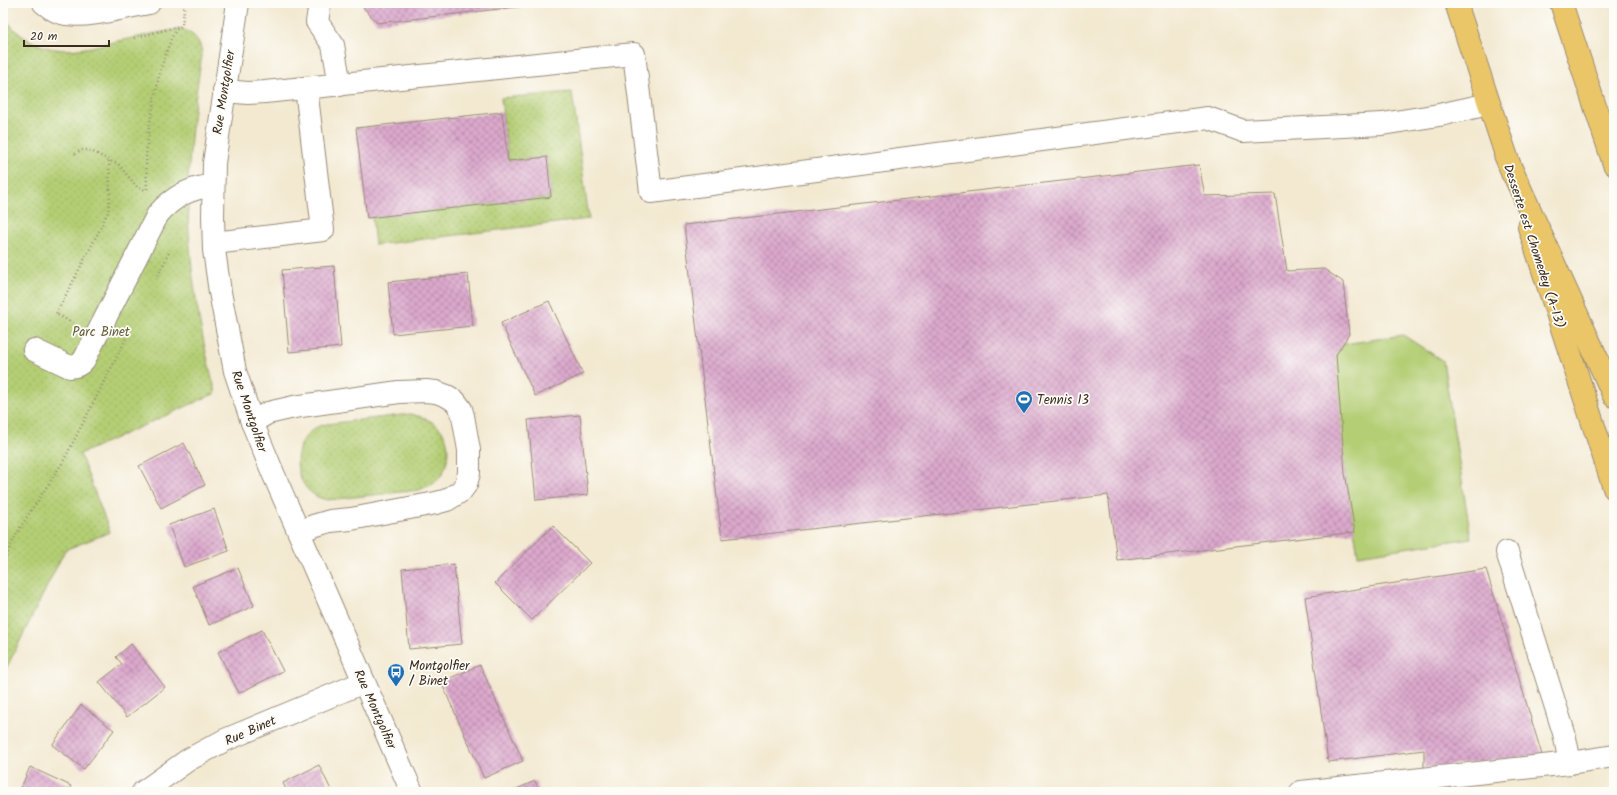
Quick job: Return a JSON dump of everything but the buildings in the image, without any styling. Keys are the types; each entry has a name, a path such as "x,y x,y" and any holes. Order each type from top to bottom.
{"main road":[{"name":"Desserte est Chomedey (A-13)","path":"1456,3 1614,488"},
{"path":"1561,3 1614,164"},
{"path":"1506,154 1614,396"}],"street":[{"path":"44,3 53,10 64,14 77,15 149,3"},
{"name":"Rue Montgolfier","path":"238,3 216,138 213,186 214,243 220,292 235,371 252,422 412,792"},
{"path":"320,3 317,22 333,45 340,85"},
{"path":"224,91 254,93 634,54 651,192 1208,118 1243,131 1382,124 1421,119 1489,104"},
{"path":"214,243 323,230 306,88"},
{"path":"34,350 70,367 75,367 80,364 84,360 158,214 165,206 183,193 203,186 213,186"},
{"path":"252,422 268,413 294,407 414,390 436,392 455,401 461,409 466,424 470,464 466,484 461,491 448,500 351,519 330,521 299,532"},
{"path":"1507,552 1564,733 1570,763"},
{"name":"Rue Binet","path":"143,792 188,760 225,740 364,682"},
{"path":"1301,792 1570,763 1614,756"}],"path":[{"path":"146,174 149,127 160,71 171,39 176,30 182,25 186,3"},
{"path":"134,38 182,25"},
{"path":"75,154 81,150 89,150 118,164 138,188 147,190"},
{"path":"60,317 56,314 108,212 110,195 109,160"},
{"path":"154,283 168,256"},
{"path":"3,563 21,526 63,462 128,334"}],"green space":[{"name":"Parc Binet","path":"3,15 14,29 25,38 52,49 64,50 87,48 183,29 194,36 199,42 202,55 192,127 188,181 188,212 192,273 202,334 216,393 80,454 110,532 65,550 3,675"},
{"path":"572,92 589,219 375,245 372,217 551,197 547,157 508,161 501,98"},
{"path":"1403,335 1443,361 1471,538 1358,555 1325,347"},
{"path":"410,414 419,416 434,424 440,429 447,442 448,450 446,467 441,476 433,484 419,490 327,500 316,496 302,481 298,472 298,453 307,435 315,428 327,424"}],"place":[{"name":"Tennis 13","path":"1024,414"},
{"name":"Montgolfier / Binet","path":"396,687"}]}
